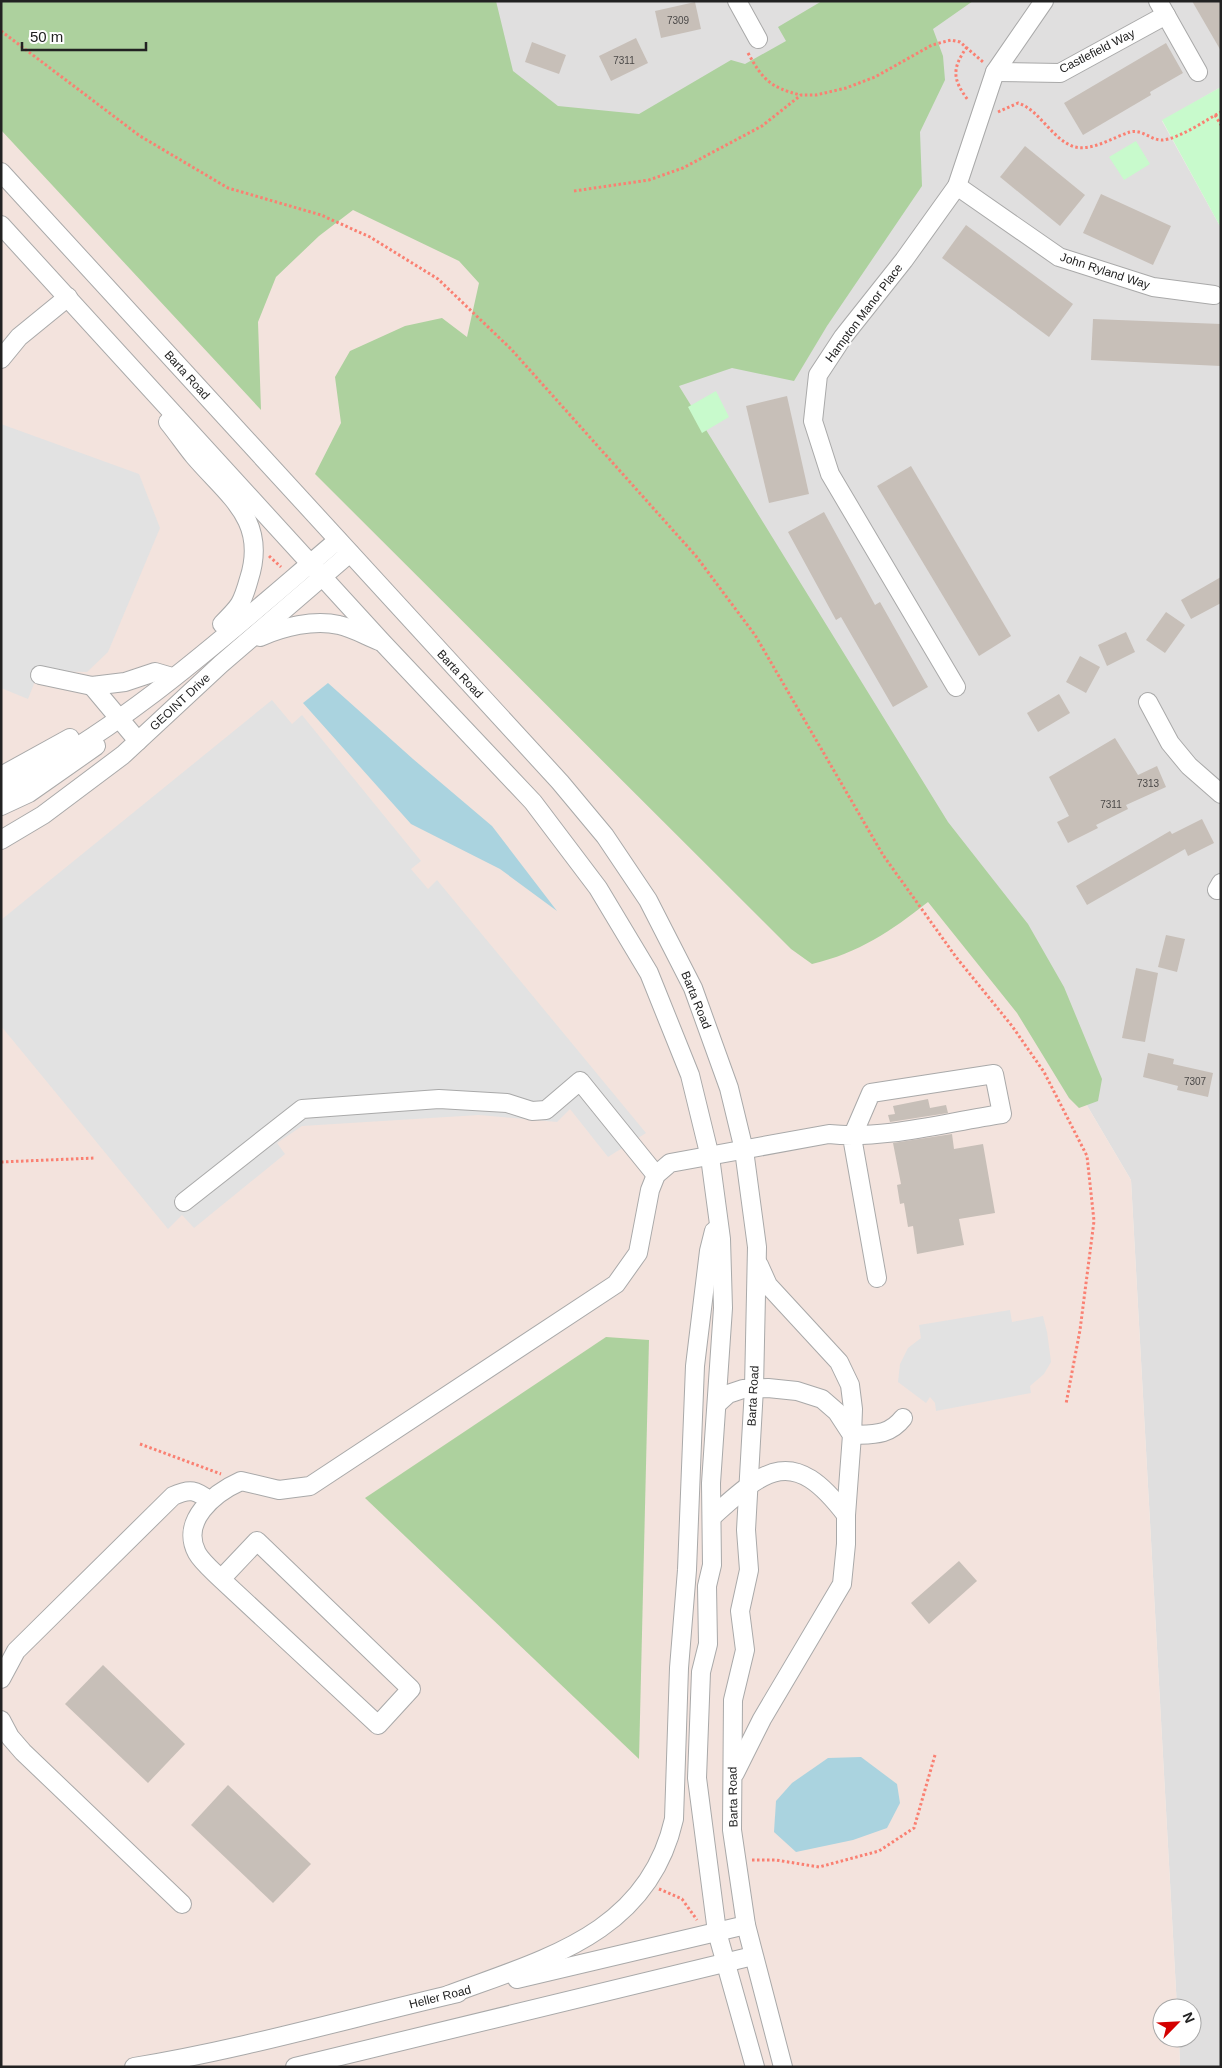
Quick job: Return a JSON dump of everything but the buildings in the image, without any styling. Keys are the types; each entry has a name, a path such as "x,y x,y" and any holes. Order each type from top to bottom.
{"street":[{"path":"737,1 758,39"},
{"name":"Hampton Manor Place","path":"956,688 830,474 813,421 818,375 843,337 904,260 957,186 995,72 1044,1"},
{"path":"1162,8 1198,72"},
{"name":"Castlefield Way","path":"995,72 1060,73 1162,8"},
{"name":"Barta Road","path":"1,172 560,782 605,836 648,900 693,988 729,1088 744,1150 757,1259 754,1388 746,1530 749,1570 740,1610 746,1650 733,1700 732,1830 746,1925 783,2067"},
{"name":"John Ryland Way","path":"957,186 1059,257 1153,287 1214,295"},
{"path":"1,225 382,642 533,802 598,888 649,973 690,1075 710,1157 718,1218 723,1308 711,1483 712,1565 707,1586 708,1644 701,1672 697,1778 717,1932 755,2067"},
{"path":"1,359 19,337 68,298"},
{"path":"106,339 194,456 234,499 249,523 255,544 255,560 242,604 217,630 200,655"},
{"name":"GEOINT Drive","path":"1,790 113,723 200,655 338,540"},
{"name":"GEOINT Drive","path":"1,840 43,814 123,755 244,644 350,553"},
{"path":"244,644 278,629 308,624 339,625 382,642"},
{"path":"40,675 92,686 125,682 155,672 172,677"},
{"path":"92,686 113,723 138,740"},
{"path":"1148,702 1170,743 1189,766 1221,794"},
{"name":"GEOINT Drive","path":"1,776 84,732 113,723"},
{"name":"GEOINT Drive","path":"1,806 29,793 94,749 113,723"},
{"path":"221,1579 257,1541 411,1689 378,1725 221,1579 198,1555 193,1544 192,1532 195,1519 210,1501 240,1481 279,1490 310,1486 616,1284 638,1253 650,1190 656,1175 670,1163 829,1134 852,1137 1002,1114 994,1074 871,1093 852,1137 877,1278"},
{"path":"184,1202 302,1108 439,1099 507,1103 532,1111 546,1110 580,1082 656,1175"},
{"path":"448,1995 568,1948 614,1920 634,1898 655,1869 670,1835 674,1819 679,1668 687,1570 695,1366 709,1251 718,1218"},
{"path":"732,1780 758,1727 842,1584 852,1436 853,1409 850,1385 839,1362 768,1285 757,1259"},
{"path":"717,1404 728,1394 743,1389 796,1391 822,1399 837,1412 852,1436"},
{"path":"852,1436 882,1433 894,1429 903,1418"},
{"path":"712,1517 750,1484 763,1475 778,1471 800,1472 822,1487 846,1515"},
{"path":"1,1679 16,1651 173,1496 186,1490 196,1491 210,1501"},
{"path":"1,1720 10,1737 23,1752 182,1904"},
{"path":"676,1742 702,1810"},
{"name":"Heller Road","path":"134,2067 334,2024 448,1995 746,1925"},
{"path":"295,2067 753,1956"}],"path":[{"path":"1,31 140,136 228,188 321,215 370,237 438,279 511,349 696,556 756,635 883,855 956,957 1012,1026 1044,1072 1087,1156 1094,1221 1080,1330 1066,1404"},
{"path":"574,191 650,180 683,168 732,144 762,126 801,95 816,95 846,88 874,77 932,45 951,40 960,42 995,72"},
{"path":"968,47 957,61 956,76 960,89 975,108 997,112 1018,103 1025,105 1049,129 1074,146 1086,147 1140,131 1163,140 1175,136 1221,112"},
{"path":"1215,115 1221,125"},
{"path":"266,556 271,556 283,569"},
{"path":"1,1162 95,1158"},
{"path":"140,1444 240,1481"},
{"path":"737,1859 776,1860 819,1867 879,1851 914,1828 935,1755"},
{"path":"657,1888 682,1899 697,1921"}],"shaded area":[{"path":"1,1 435,1 1131,1180 1176,1998 1152,1998 1152,2048 1179,2048 1180,2067 1,2067"},
{"path":"435,1 1221,1 1221,87 1162,121 1221,228 1221,2067 1180,2067 1179,2048 1202,2048 1202,1998 1176,1998 1131,1180"},
{"path":"1,424 139,474 160,528 108,652 87,672 39,671 28,699 1,688"},
{"path":"272,700 292,724 302,715 421,861 411,869 428,889 437,880 646,1133 608,1157 570,1109 557,1122 479,1115 302,1126 277,1143 285,1154 194,1228 182,1215 168,1229 1,1026 1,920"},
{"path":"1010,1310 1012,1322 1043,1316 1051,1362 1044,1374 1030,1386 1031,1393 936,1411 935,1403 930,1397 926,1403 898,1382 900,1364 908,1348 921,1338 919,1325"}],"green space":[{"path":"1,1 496,1 513,71 558,106 639,114 731,60 745,64 786,41 778,27 822,1 973,1 933,29 943,56 945,80 920,132 922,186 827,326 794,381 732,368 679,386 948,822 1028,924 1064,987 1102,1079 1098,1101 1079,1108 1069,1098 1017,1013 928,902 874,940 845,954 812,964 791,949 315,474 341,423 335,377 350,351 405,326 442,318 467,337 479,283 459,261 353,210 319,236 276,277 258,322 261,410 1,130"},
{"path":"1221,87 1221,228 1162,120"},
{"path":"1136,141 1150,164 1124,180 1109,157"},
{"path":"716,391 729,417 702,433 688,407"},
{"path":"606,1337 649,1340 639,1759 365,1498"}],"water":[{"path":"328,683 492,826 557,911 500,869 411,824 303,703"},
{"path":"861,1757 897,1784 900,1803 887,1828 853,1840 796,1852 774,1832 776,1801 792,1783 828,1758"}]}
